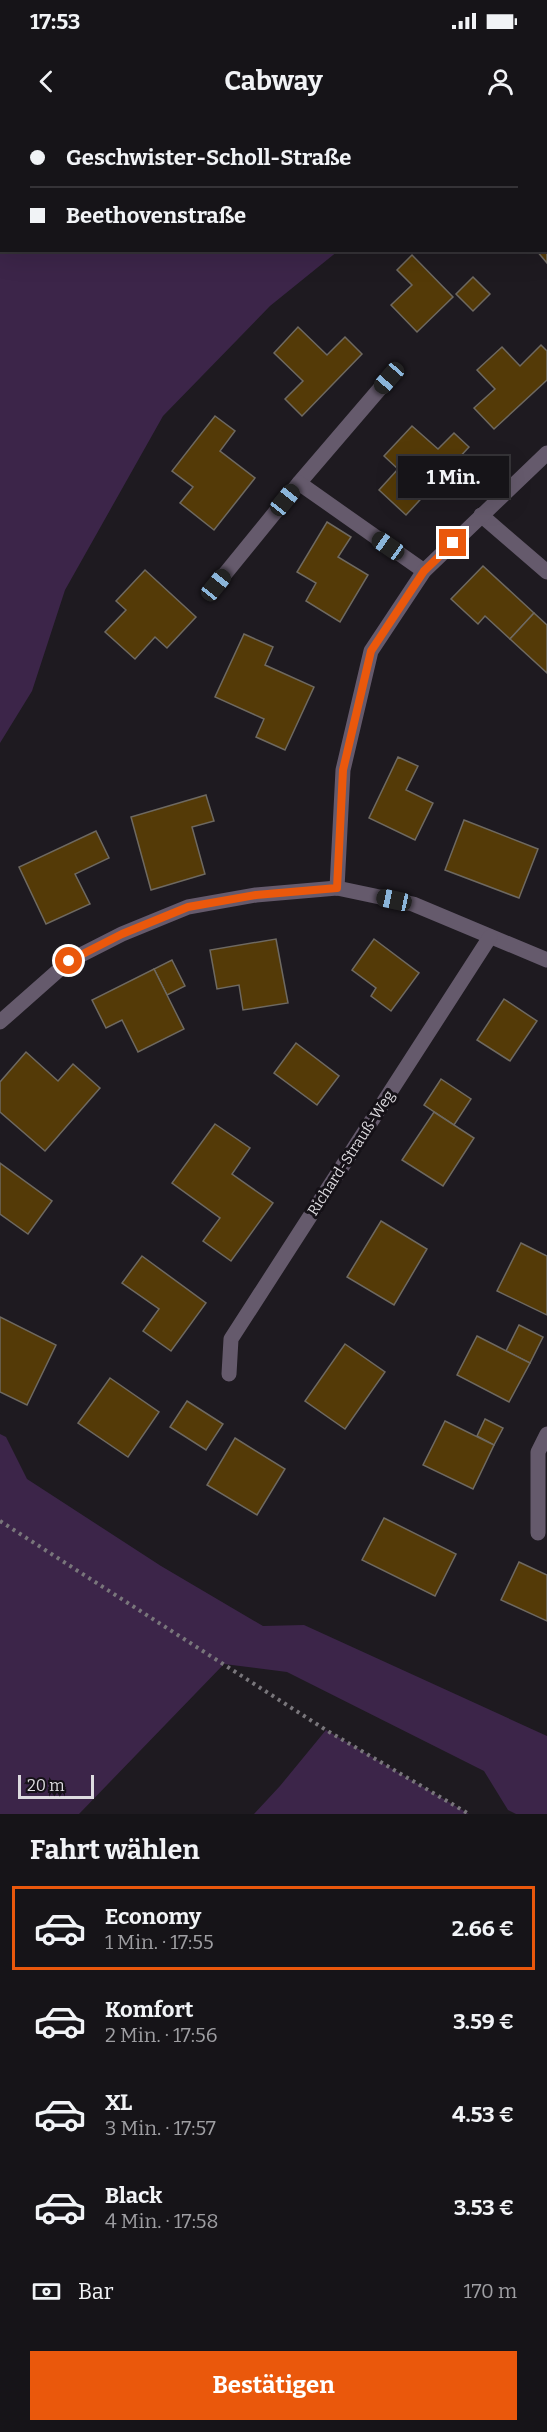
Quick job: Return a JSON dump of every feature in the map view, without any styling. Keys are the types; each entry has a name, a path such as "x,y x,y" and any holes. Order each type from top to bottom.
{"street":[{"path":"216,585 389,378"},
{"path":"337,888 343,770 371,651 424,571 547,453"},
{"path":"299,483 424,571"},
{"path":"482,514 547,572"},
{"path":"0,1022 69,961 122,934 188,907 256,895 337,888 413,904 547,960"},
{"name":"Richard-Strauß-Weg","path":"229,1374 231,1339 490,937"},
{"path":"538,1533 538,1452 547,1434"}],"path":[{"path":"0,1521 326,1730 469,1814"}],"shaded area":[{"path":"0,252 337,252 270,306 163,416 65,590 32,691 0,743"},
{"path":"0,1434 6,1437 27,1479 161,1566 263,1626 304,1625 547,1736 547,1814 516,1814 508,1810 484,1771 287,1672 224,1664 79,1814 0,1814"},
{"path":"326,1730 469,1814 254,1814"}],"building":[{"path":"538,252 547,252 547,263"},
{"path":"412,255 453,297 417,332 391,305 412,285 397,270"},
{"path":"473,277 490,294 473,311 456,294"},
{"path":"298,327 327,355 345,337 362,354 302,416 285,399 303,381 274,353"},
{"path":"541,345 547,351 547,380 494,429 474,408 495,389 477,370 502,347 520,366"},
{"path":"215,416 235,431 220,451 255,478 214,530 180,503 193,487 172,471"},
{"path":"412,426 438,449 454,433 469,447 406,515 379,490 398,469 384,456"},
{"path":"327,522 351,537 338,557 368,575 340,622 306,601 316,583 297,572"},
{"path":"483,566 534,613 510,639 485,616 478,624 451,599"},
{"path":"145,570 196,617 167,648 155,637 135,659 105,632 126,610 116,601"},
{"path":"534,613 547,625 547,673 510,639"},
{"path":"244,634 273,647 265,665 314,687 285,750 256,737 264,719 215,697"},
{"path":"398,757 418,766 406,790 433,803 415,840 369,818"},
{"path":"206,795 214,821 192,827 205,874 151,890 131,817"},
{"path":"464,820 538,849 519,898 445,870"},
{"path":"96,831 109,858 75,874 90,904 46,924 19,867"},
{"path":"276,939 288,1003 243,1010 239,985 217,989 210,950"},
{"path":"374,939 419,973 391,1011 371,996 376,988 352,970"},
{"path":"172,960 185,986 167,995 154,969"},
{"path":"154,969 184,1029 138,1052 122,1020 106,1028 92,1000"},
{"path":"504,999 537,1021 510,1061 477,1040"},
{"path":"296,1043 339,1076 317,1105 274,1073"},
{"path":"26,1052 58,1081 73,1064 100,1088 45,1151 0,1112 0,1082"},
{"path":"441,1079 471,1099 454,1125 424,1105"},
{"path":"434,1112 474,1138 443,1186 402,1160"},
{"path":"215,1124 250,1148 232,1174 273,1203 231,1261 203,1241 220,1218 172,1183"},
{"path":"0,1163 52,1201 28,1234 0,1214"},
{"path":"381,1221 427,1249 394,1305 347,1277"},
{"path":"521,1243 547,1256 547,1315 497,1291"},
{"path":"142,1256 206,1303 171,1351 143,1331 159,1309 122,1283"},
{"path":"0,1317 56,1345 27,1405 0,1392"},
{"path":"519,1325 543,1337 530,1363 506,1351"},
{"path":"477,1336 530,1363 509,1402 457,1375"},
{"path":"345,1344 385,1372 345,1429 305,1401"},
{"path":"110,1378 159,1412 128,1457 78,1423"},
{"path":"187,1401 223,1424 206,1450 170,1427"},
{"path":"485,1419 503,1428 494,1445 477,1436"},
{"path":"445,1421 494,1445 473,1489 423,1465"},
{"path":"235,1438 285,1469 257,1515 207,1485"},
{"path":"384,1518 456,1554 435,1596 362,1560"},
{"path":"519,1562 547,1575 547,1621 501,1600"}],"route":[{"path":"69,961 122,934 188,907 256,895 337,888 343,770 371,651 424,571 453,543"}]}
